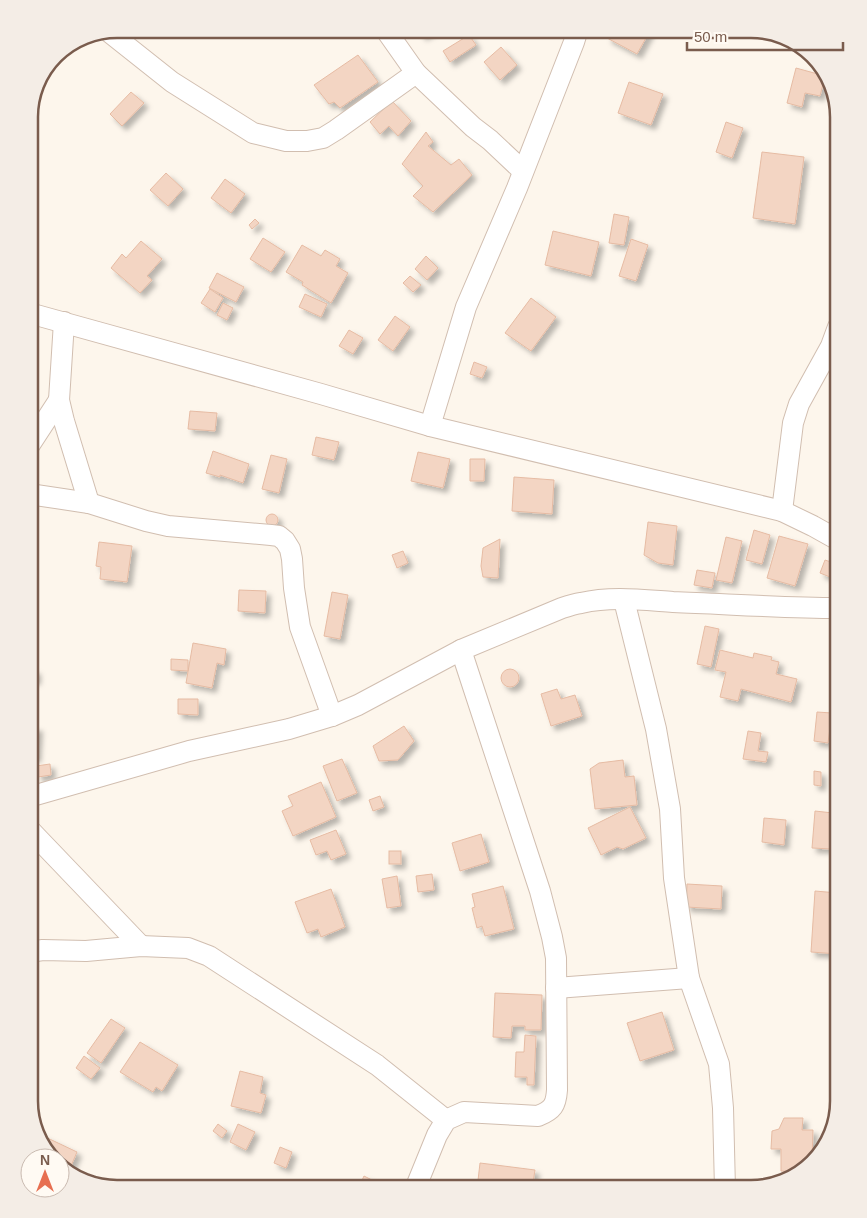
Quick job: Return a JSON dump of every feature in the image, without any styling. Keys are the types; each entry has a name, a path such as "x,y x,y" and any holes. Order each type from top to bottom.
{"street":[{"path":"116,38 172,82 253,133 286,141 307,141 323,138 416,73"},
{"path":"392,38 416,73 523,171"},
{"path":"430,426 466,307 523,171 575,38"},
{"path":"38,315 430,426 782,511 830,536"},
{"path":"64,322 60,400 64,421 89,503"},
{"path":"782,511 793,423 799,404 830,348"},
{"path":"38,433 60,400"},
{"path":"38,495 89,503 168,526 271,535 278,536 285,541 290,549 292,559 300,627 332,716"},
{"path":"38,795 189,751 289,729 332,716 358,705 461,650 580,603 598,600 624,600 830,608"},
{"path":"624,600 651,706 668,800 674,878 689,978 719,1064 723,1108 724,1180"},
{"path":"419,1180 437,1135 446,1120 464,1112 538,1116 549,1112 556,1102 557,1090 556,958 552,937 540,891 461,650"},
{"path":"38,838 141,946"},
{"path":"38,951 141,946 188,948 209,956 377,1066 446,1120"},
{"path":"556,988 689,978"}],"building":[{"path":"464,38 471,38 476,45 450,62 443,51"},
{"path":"607,38 646,38 637,54"},
{"path":"501,47 517,65 500,80 484,62"},
{"path":"358,55 378,82 340,108 334,102 329,104 314,85"},
{"path":"796,68 817,74 823,85 820,96 805,93 802,107 787,103"},
{"path":"629,82 663,94 651,125 618,113"},
{"path":"131,92 144,103 122,126 110,114"},
{"path":"392,101 411,121 398,136 389,126 380,134 370,122"},
{"path":"726,122 743,128 732,158 716,152"},
{"path":"426,132 433,142 428,146 451,165 459,159 472,175 433,212 413,196 423,186 402,164"},
{"path":"762,152 804,157 795,224 753,218"},
{"path":"166,173 183,189 168,206 150,190"},
{"path":"225,179 245,194 231,213 211,198"},
{"path":"614,214 629,217 624,245 609,243"},
{"path":"255,219 259,223 252,229 249,225"},
{"path":"553,231 599,242 591,276 545,265"},
{"path":"263,238 285,252 271,272 250,259"},
{"path":"631,239 648,245 636,281 619,276"},
{"path":"141,241 162,259 147,276 152,280 140,293 111,268 122,254 126,258"},
{"path":"302,245 321,256 325,250 340,259 336,266 348,273 331,303 302,285 303,282 286,272"},
{"path":"426,256 438,268 427,280 415,269"},
{"path":"217,273 244,287 236,302 209,288"},
{"path":"410,276 421,285 413,292 403,283"},
{"path":"210,289 223,298 215,312 201,303"},
{"path":"305,294 327,304 321,317 299,307"},
{"path":"531,298 556,317 531,351 505,333"},
{"path":"223,303 233,308 227,320 217,315"},
{"path":"395,316 410,327 393,351 378,340"},
{"path":"349,330 363,338 353,354 339,346"},
{"path":"474,362 487,367 482,378 470,374"},
{"path":"190,411 217,413 215,431 188,429"},
{"path":"316,437 339,442 334,460 312,455"},
{"path":"213,451 249,464 243,483 220,475 220,477 206,473"},
{"path":"418,452 450,459 443,488 411,481"},
{"path":"271,455 287,459 279,493 262,489"},
{"path":"470,459 485,459 484,481 470,481"},
{"path":"514,477 554,480 552,514 512,511"},
{"path":"272,514 278,520 272,526 266,520"},
{"path":"648,522 677,526 673,565 658,563 644,555"},
{"path":"754,530 770,535 762,564 746,560"},
{"path":"779,536 808,544 795,586 767,578"},
{"path":"726,537 742,541 732,583 716,580"},
{"path":"500,539 498,578 483,577 481,566 483,548"},
{"path":"99,542 132,546 127,582 100,579 101,567 96,566"},
{"path":"403,551 408,563 397,568 392,555"},
{"path":"825,560 830,562 830,577 820,573"},
{"path":"697,570 715,573 712,588 694,585"},
{"path":"239,590 266,591 265,613 238,611"},
{"path":"332,592 348,595 340,639 324,636"},
{"path":"705,626 719,629 711,667 697,664"},
{"path":"193,643 226,649 224,665 217,663 212,688 186,683"},
{"path":"720,650 753,658 754,653 772,657 771,660 779,662 776,674 797,679 791,702 741,689 738,701 720,697 726,672 715,670"},
{"path":"171,659 188,660 188,671 171,670"},
{"path":"510,669 516,672 519,678 516,684 510,687 504,684 501,678 504,672"},
{"path":"557,689 561,699 575,695 582,716 551,726 541,694"},
{"path":"178,699 198,699 198,715 178,714"},
{"path":"817,712 830,713 828,743 814,741"},
{"path":"404,726 414,741 398,760 379,761 373,746"},
{"path":"748,731 761,733 758,751 768,752 766,762 743,759"},
{"path":"342,759 357,793 337,801 323,766"},
{"path":"623,760 625,777 634,776 637,805 595,809 590,769 599,763"},
{"path":"50,764 51,775 38,777 38,766"},
{"path":"814,771 821,772 821,786 814,785"},
{"path":"321,782 336,817 293,836 282,811 293,806 288,796"},
{"path":"380,796 384,807 373,811 369,800"},
{"path":"630,807 646,838 623,849 617,847 601,855 588,828"},
{"path":"815,811 830,813 830,849 812,848"},
{"path":"764,818 786,820 784,845 762,842"},
{"path":"336,830 346,854 331,860 327,851 316,855 310,840"},
{"path":"481,834 489,862 460,871 452,843"},
{"path":"389,851 401,851 401,864 389,864"},
{"path":"432,874 434,890 418,892 416,876"},
{"path":"397,876 401,906 387,908 382,879"},
{"path":"687,884 722,886 721,909 686,907"},
{"path":"503,886 514,929 485,936 482,926 477,928 472,908 475,907 472,894"},
{"path":"331,889 345,927 321,937 318,929 307,933 295,902"},
{"path":"815,891 830,892 830,953 811,952"},
{"path":"495,993 542,995 541,1030 525,1030 525,1026 512,1026 511,1038 493,1037"},
{"path":"662,1012 674,1050 640,1061 627,1023"},
{"path":"111,1019 125,1028 101,1063 87,1053"},
{"path":"525,1035 536,1036 534,1085 527,1085 527,1077 515,1077 516,1052 524,1052"},
{"path":"140,1042 178,1065 162,1091 156,1087 153,1092 120,1072"},
{"path":"84,1056 100,1068 91,1079 76,1068"},
{"path":"240,1071 263,1077 260,1093 266,1095 261,1113 231,1106"},
{"path":"784,1118 803,1118 802,1130 813,1130 812,1151 799,1164 787,1171 781,1171 781,1149 771,1149 772,1131 779,1129"},
{"path":"218,1124 227,1131 222,1138 213,1131"},
{"path":"238,1124 255,1132 246,1150 230,1142"},
{"path":"46,1137 69,1148 53,1148"},
{"path":"280,1147 292,1152 286,1168 274,1163"},
{"path":"70,1149 77,1152 71,1166 70,1165"},
{"path":"480,1163 535,1170 533,1180 478,1180"},
{"path":"364,1176 372,1180 362,1180"}]}
